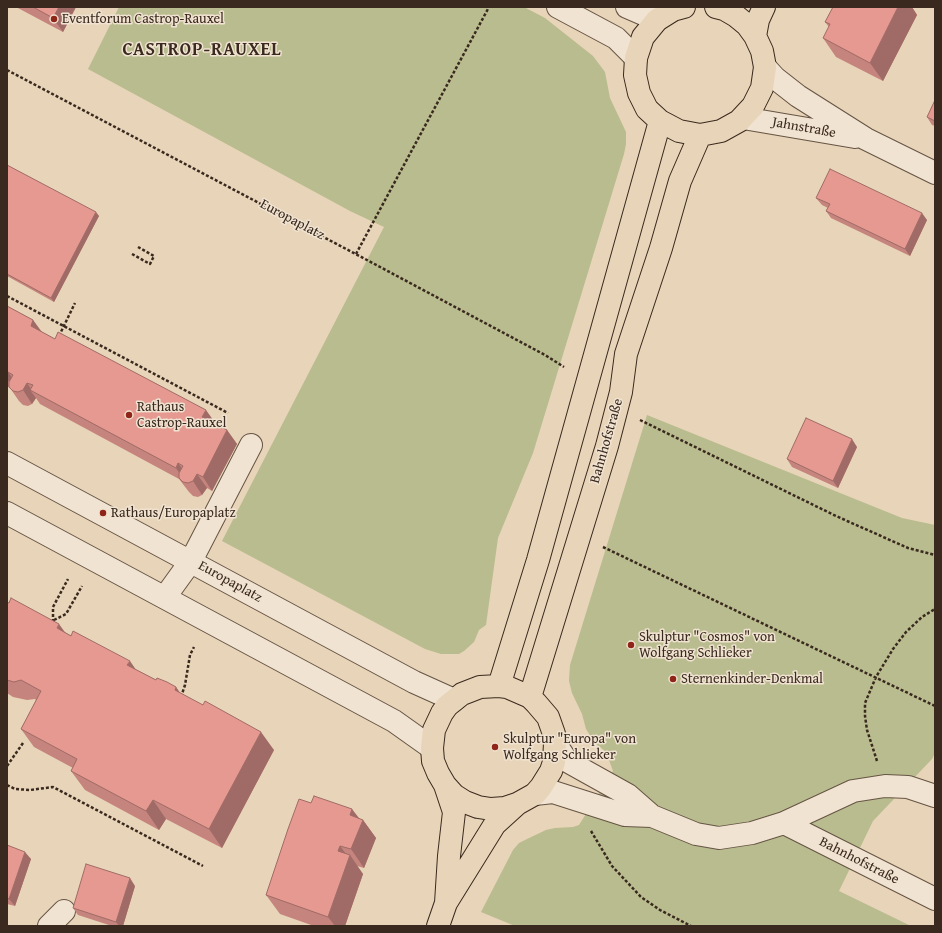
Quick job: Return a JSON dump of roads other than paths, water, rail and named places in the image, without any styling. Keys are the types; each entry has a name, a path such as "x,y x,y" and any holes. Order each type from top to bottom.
{"main road":[{"path":"684,7 673,10 657,20 643,37 636,58 635,76 639,93 647,109 660,121 679,131 700,135 721,131 743,118 753,106 762,88 765,67 762,51 756,36 747,25 736,16 724,9 716,7"},
{"path":"756,36 758,20 764,7"},
{"path":"499,686 538,560 660,121"},
{"name":"Bahnhofstraße","path":"530,697 607,446 621,392 626,354 661,248 680,181 700,135"},
{"path":"438,926 446,903 495,824 541,787 551,771 554,762 555,743 553,730 548,717 530,697 515,689 499,686 480,687 471,690 454,700 442,713 438,721 434,730 432,748 433,761 438,774 445,785 454,795 465,802 478,807 491,809 505,808 526,799"},
{"path":"445,785 454,812 446,903"}],"street":[{"path":"558,7 616,38 636,58"},
{"path":"627,7 657,20"},
{"name":"Jahnstraße","path":"765,67 775,78 798,96 866,139 935,174"},
{"name":"Jahnstraße","path":"743,118 866,139"},
{"path":"165,598 190,561 251,445"},
{"name":"Europaplatz","path":"7,463 414,682 454,700"},
{"path":"7,513 394,721 432,748"},
{"path":"555,743 567,761 628,795 652,816 696,834 719,838 752,834 784,823 853,791 885,786 908,787 935,796"},
{"path":"526,799 553,792 625,815 652,816"},
{"name":"Bahnhofstraße","path":"784,823 935,899"},
{"path":"49,926 64,911"}],"place":[{"name":"Eventforum Castrop-Rauxel","path":"54,19"},
{"name":"Rathaus Castrop-Rauxel","path":"129,415"},
{"name":"Rathaus/Europaplatz","path":"103,513"},
{"name":"Skulptur \"Cosmos\" von Wolfgang Schlieker","path":"631,645"},
{"name":"Sternenkinder-Denkmal","path":"673,679"},
{"name":"Skulptur \"Europa\" von Wolfgang Schlieker","path":"495,747"}],"district":[{"name":"CASTROP-RAUXEL","path":"202,50"}]}
